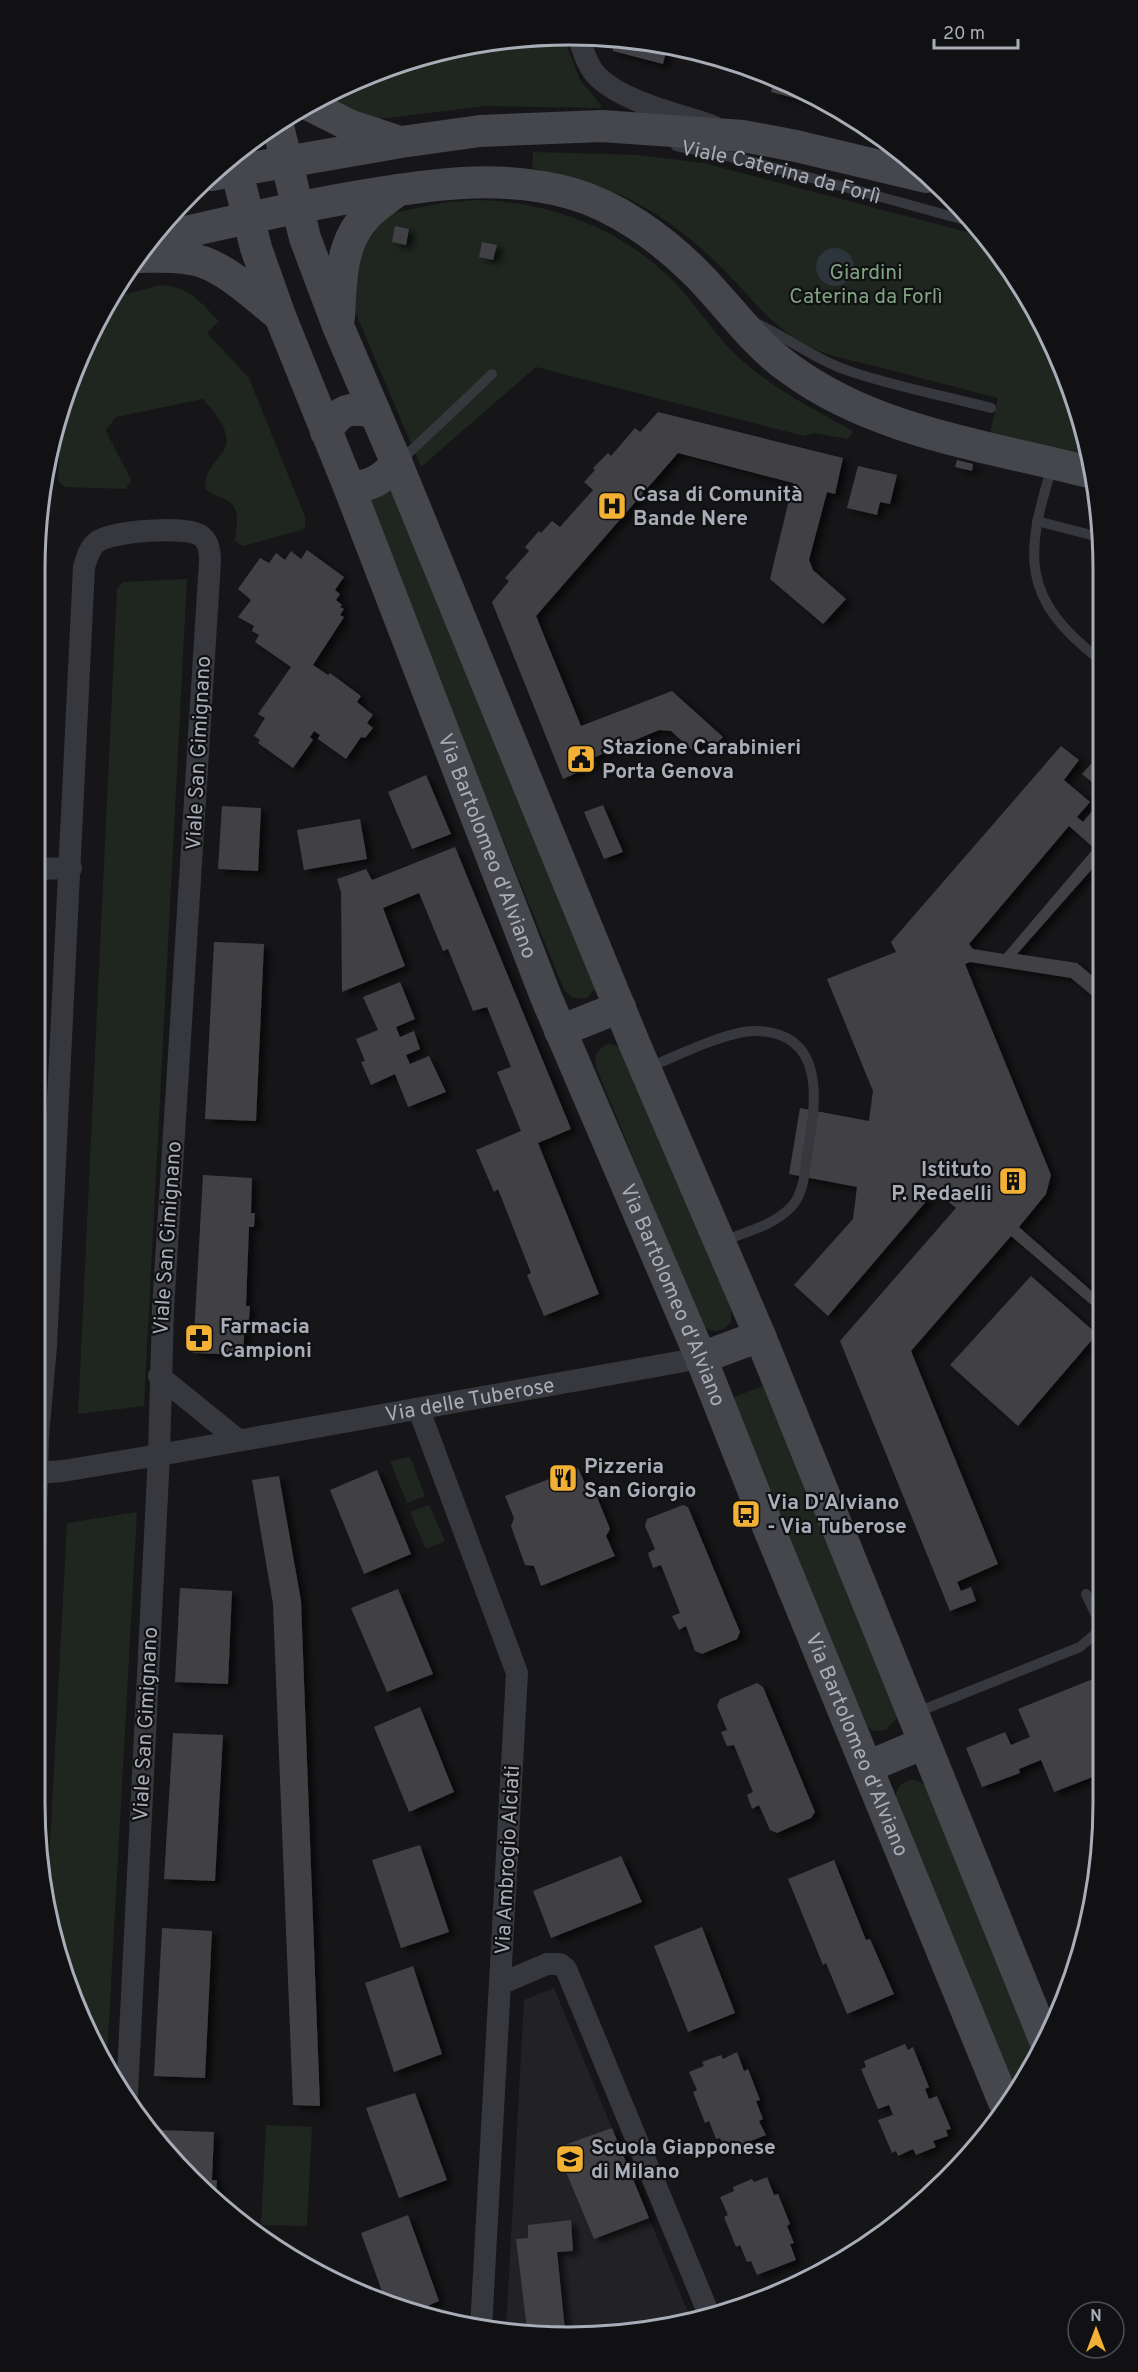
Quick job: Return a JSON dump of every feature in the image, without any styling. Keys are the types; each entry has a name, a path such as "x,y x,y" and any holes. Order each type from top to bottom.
{"main road":[{"path":"318,109 351,126 400,142"},
{"name":"Viale Caterina da Forlì","path":"234,166 285,161 480,131 602,126 743,136 913,174"},
{"path":"279,132 296,207 338,326 620,1007 760,1336 1041,2031"},
{"path":"229,171 248,217 256,248 280,316 349,487 371,485 383,478 397,464"},
{"path":"164,237 296,207 469,181 504,181 571,193 605,206 657,240 696,273 762,348 790,370 824,391 862,411 907,426 1084,471"},
{"path":"338,326 342,271 347,245 367,215 398,190"},
{"path":"148,257 201,261 219,269 280,316"},
{"path":"326,432 334,418 345,410 375,412"},
{"name":"Via Bartolomeo d'Alviano","path":"349,487 560,1031 701,1358 1002,2098"},
{"path":"560,1031 620,1007"},
{"path":"701,1358 760,1336"},
{"path":"867,1767 924,1743"}],"street":[{"path":"582,45 588,62 598,77 625,95 743,136"},
{"name":"Viale San Gimignano","path":"45,1357 71,868 84,567 96,543 107,537 138,532 192,531 203,537 210,549 159,1376 159,1455 127,2085"},
{"path":"45,869 71,868"},
{"name":"Via delle Tuberose","path":"45,1472 419,1410 701,1358"},
{"path":"159,1376 238,1440"},
{"name":"Via Ambrogio Alciati","path":"419,1410 517,1673 481,2320"},
{"path":"500,1984 547,1964 560,1964 566,1969 707,2309"}],"lane":[{"name":"Viale Caterina da Forlì","path":"480,131 506,137 553,140"},
{"name":"Viale Caterina da Forlì","path":"670,145 746,160 958,218"},
{"path":"729,310 776,332 814,356 851,372 991,408"},
{"path":"397,464 492,374"},
{"path":"1053,463 1037,521 1033,546 1038,588 1066,627 1093,654"},
{"path":"1037,521 1092,535"},
{"path":"646,1069 735,1033 754,1031 774,1033 792,1039 805,1053 815,1089 811,1133 800,1193 792,1206 776,1218 756,1229 720,1242"},
{"path":"1086,1594 1093,1609"},
{"path":"912,1714 1080,1647 1093,1636"}],"shaded area":[{"path":"835,248 848,254 854,267 848,280 835,286 822,280 816,267 822,254"},
{"name":"Scuola Giapponese di Milano","path":"554,1988 688,2313 637,2323 603,2326 569,2327 506,2323 524,2000"}],"green space":[{"path":"567,45 580,80 601,105 601,108 485,106 354,122 331,112 337,99 368,85 433,63 501,49"},
{"name":"Giardini Caterina da Forlì","path":"533,152 639,155 704,163 971,233 1005,278 1039,337 1065,401 1081,457 990,434 998,398 836,357 801,342 769,317 700,247 657,215 635,202 588,182 532,168"},
{"path":"477,200 532,206 558,213 584,222 633,248 675,283 744,363 789,395 853,431 848,439 813,433 804,436 536,367 421,467 348,295 348,254 388,214 442,203"},
{"path":"160,285 180,289 193,296 219,321 207,333 249,378 305,517 305,526 301,530 243,546 235,541 237,516 233,505 205,488 209,471 224,450 226,437 221,423 203,399 116,417 106,430 131,480 126,489 65,487 58,481 60,446 73,401 99,337 122,295"},
{"path":"390,489 455,636 595,989 587,998 573,998 564,990 425,648 367,497"},
{"path":"187,579 144,1406 78,1414 117,589 123,582"},
{"path":"609,1044 621,1047 731,1309 731,1321 721,1330 710,1330 702,1325 596,1067 597,1052"},
{"path":"763,1386 896,1709 897,1718 886,1730 873,1731 866,1725 732,1398"},
{"path":"410,1457 425,1496 407,1503 390,1461"},
{"path":"429,1505 445,1541 426,1549 410,1512"},
{"path":"137,1512 107,2051 85,2004 73,1971 63,1939 49,1868 67,1523"},
{"path":"915,1780 926,1785 1034,2045 1012,2083 895,1799 901,1785"},
{"path":"266,2125 312,2127 307,2226 261,2225"}],"building":[{"path":"612,47 665,54 663,64 613,51"},
{"path":"772,86 804,101 771,92"},
{"path":"395,226 409,229 406,245 392,242"},
{"path":"482,242 497,245 493,260 479,257"},
{"path":"658,412 843,458 835,494 827,492 809,560 813,570 846,599 823,624 770,579 793,483 678,453 536,616 581,726 672,691 723,737 713,747 703,738 692,750 671,731 659,730 593,758 596,764 563,779 492,602 509,581 505,578 529,551 525,547 539,531 541,533 552,521 560,527 593,490 584,482 595,470 593,468 608,453 611,456 635,428 640,432"},
{"path":"957,460 973,464 972,471 955,467"},
{"path":"858,466 897,475 890,504 880,502 877,515 847,508"},
{"path":"307,550 344,577 335,590 340,594 336,600 344,609 340,615 344,617 313,665 328,675 330,673 361,696 357,702 373,715 367,723 373,728 365,738 361,737 346,759 318,739 320,735 314,731 310,737 313,740 293,768 258,743 260,740 254,736 265,718 258,714 291,667 255,642 259,635 252,631 254,626 238,617 251,600 238,589 260,558 269,563 276,553 285,560 291,551 301,559"},
{"name":"Istituto P. Redaelli","path":"1061,746 1079,760 1064,780 1090,802 1077,817 1083,822 1093,810 1093,847 1069,826 969,944 973,949 1004,954 1093,849 1093,868 1017,954 1077,963 1093,976 1093,996 1071,978 970,962 965,964 1051,1175 1046,1194 1019,1227 1093,1292 1093,1306 1011,1236 911,1351 998,1564 957,1582 961,1591 971,1587 976,1601 950,1611 840,1341 956,1208 935,1191 828,1316 794,1285 853,1219 857,1187 789,1174 800,1108 869,1121 873,1091 827,979 896,952 891,942"},
{"path":"1093,762 1093,783 1082,774"},
{"path":"426,775 451,834 412,849 388,792"},
{"path":"603,805 623,852 604,859 584,812"},
{"path":"222,806 261,808 258,871 218,869"},
{"path":"360,819 367,859 304,870 297,830"},
{"path":"455,847 571,1129 538,1143 599,1294 544,1316 527,1275 531,1273 498,1189 494,1192 476,1150 521,1131 497,1072 511,1067 487,1007 473,1011 448,949 443,951 419,893 383,908 405,966 342,992 341,892 337,879 366,869 372,880"},
{"path":"214,942 264,944 256,1121 205,1119"},
{"path":"400,982 415,1019 396,1027 400,1037 414,1031 420,1049 406,1055 410,1064 429,1056 446,1092 408,1107 395,1074 371,1085 361,1062 365,1061 356,1039 378,1030 363,997"},
{"path":"203,1175 252,1178 251,1213 255,1213 254,1227 249,1227 246,1306 250,1306 249,1320 245,1320 243,1355 193,1353"},
{"path":"1031,1276 1093,1330 1093,1339 1018,1426 950,1365"},
{"path":"578,1468 587,1488 595,1492 610,1529 606,1536 615,1556 541,1586 534,1566 525,1565 511,1526 514,1518 505,1496"},
{"path":"377,1470 411,1554 364,1574 330,1490"},
{"path":"279,1476 301,1601 320,2106 293,2105 273,1604 252,1480"},
{"path":"683,1505 688,1507 740,1632 737,1639 702,1654 695,1651 686,1626 679,1630 672,1616 680,1613 661,1565 653,1568 648,1553 655,1549 645,1526 647,1519"},
{"path":"180,1588 232,1591 228,1684 175,1682"},
{"path":"398,1589 433,1674 387,1692 351,1608"},
{"path":"1093,1679 1093,1777 1054,1792 1041,1760 1019,1769 1020,1773 982,1787 966,1748 1005,1732 1011,1745 1030,1737 1018,1709"},
{"path":"757,1683 763,1687 815,1812 811,1818 777,1833 770,1830 759,1805 752,1809 747,1795 753,1792 734,1745 727,1746 721,1732 727,1730 717,1706 720,1699"},
{"path":"420,1707 454,1792 409,1812 374,1727"},
{"path":"173,1733 223,1735 215,1881 164,1879"},
{"path":"420,1845 449,1932 401,1948 372,1860"},
{"path":"621,1856 642,1902 551,1938 533,1891"},
{"path":"834,1860 866,1940 870,1939 894,1994 847,2014 826,1963 823,1965 788,1879"},
{"path":"702,1927 735,2013 688,2032 654,1946"},
{"path":"162,1928 212,1931 205,2078 154,2076"},
{"path":"413,1966 442,2054 394,2072 365,1983"},
{"path":"905,2044 908,2050 913,2047 929,2087 925,2089 929,2099 937,2096 951,2129 946,2130 948,2136 933,2141 936,2147 916,2155 913,2149 898,2156 896,2151 892,2153 878,2120 893,2115 889,2105 878,2109 861,2069 866,2067 864,2061"},
{"path":"737,2052 744,2071 748,2069 760,2100 756,2101 763,2119 759,2121 766,2135 726,2151 720,2138 716,2139 709,2121 705,2123 693,2092 697,2090 689,2072 704,2066 702,2062 721,2055 723,2059"},
{"path":"415,2093 447,2180 399,2198 366,2108"},
{"path":"612,2128 649,2218 594,2239 556,2148"},
{"path":"161,2131 214,2132 212,2180 217,2180 216,2190 198,2174"},
{"path":"767,2177 774,2195 778,2194 790,2224 787,2226 794,2243 790,2244 796,2260 757,2275 751,2261 747,2262 740,2245 736,2247 724,2217 728,2215 720,2197 734,2191 733,2187 752,2179 754,2182"},
{"path":"408,2215 439,2301 426,2307 382,2292 361,2233"},
{"path":"571,2220 573,2251 557,2252 565,2327 527,2325 516,2239 528,2238 528,2225"}],"place":[{"name":"Casa di Comunità Bande Nere","path":"612,506"},
{"name":"Stazione Carabinieri Porta Genova","path":"581,759"},
{"name":"Istituto P. Redaelli","path":"1013,1181"},
{"name":"Farmacia Campioni","path":"199,1338"},
{"name":"Pizzeria San Giorgio","path":"563,1478"},
{"name":"Via D'Alviano - Via Tuberose","path":"746,1514"},
{"name":"Scuola Giapponese di Milano","path":"570,2159"}]}
